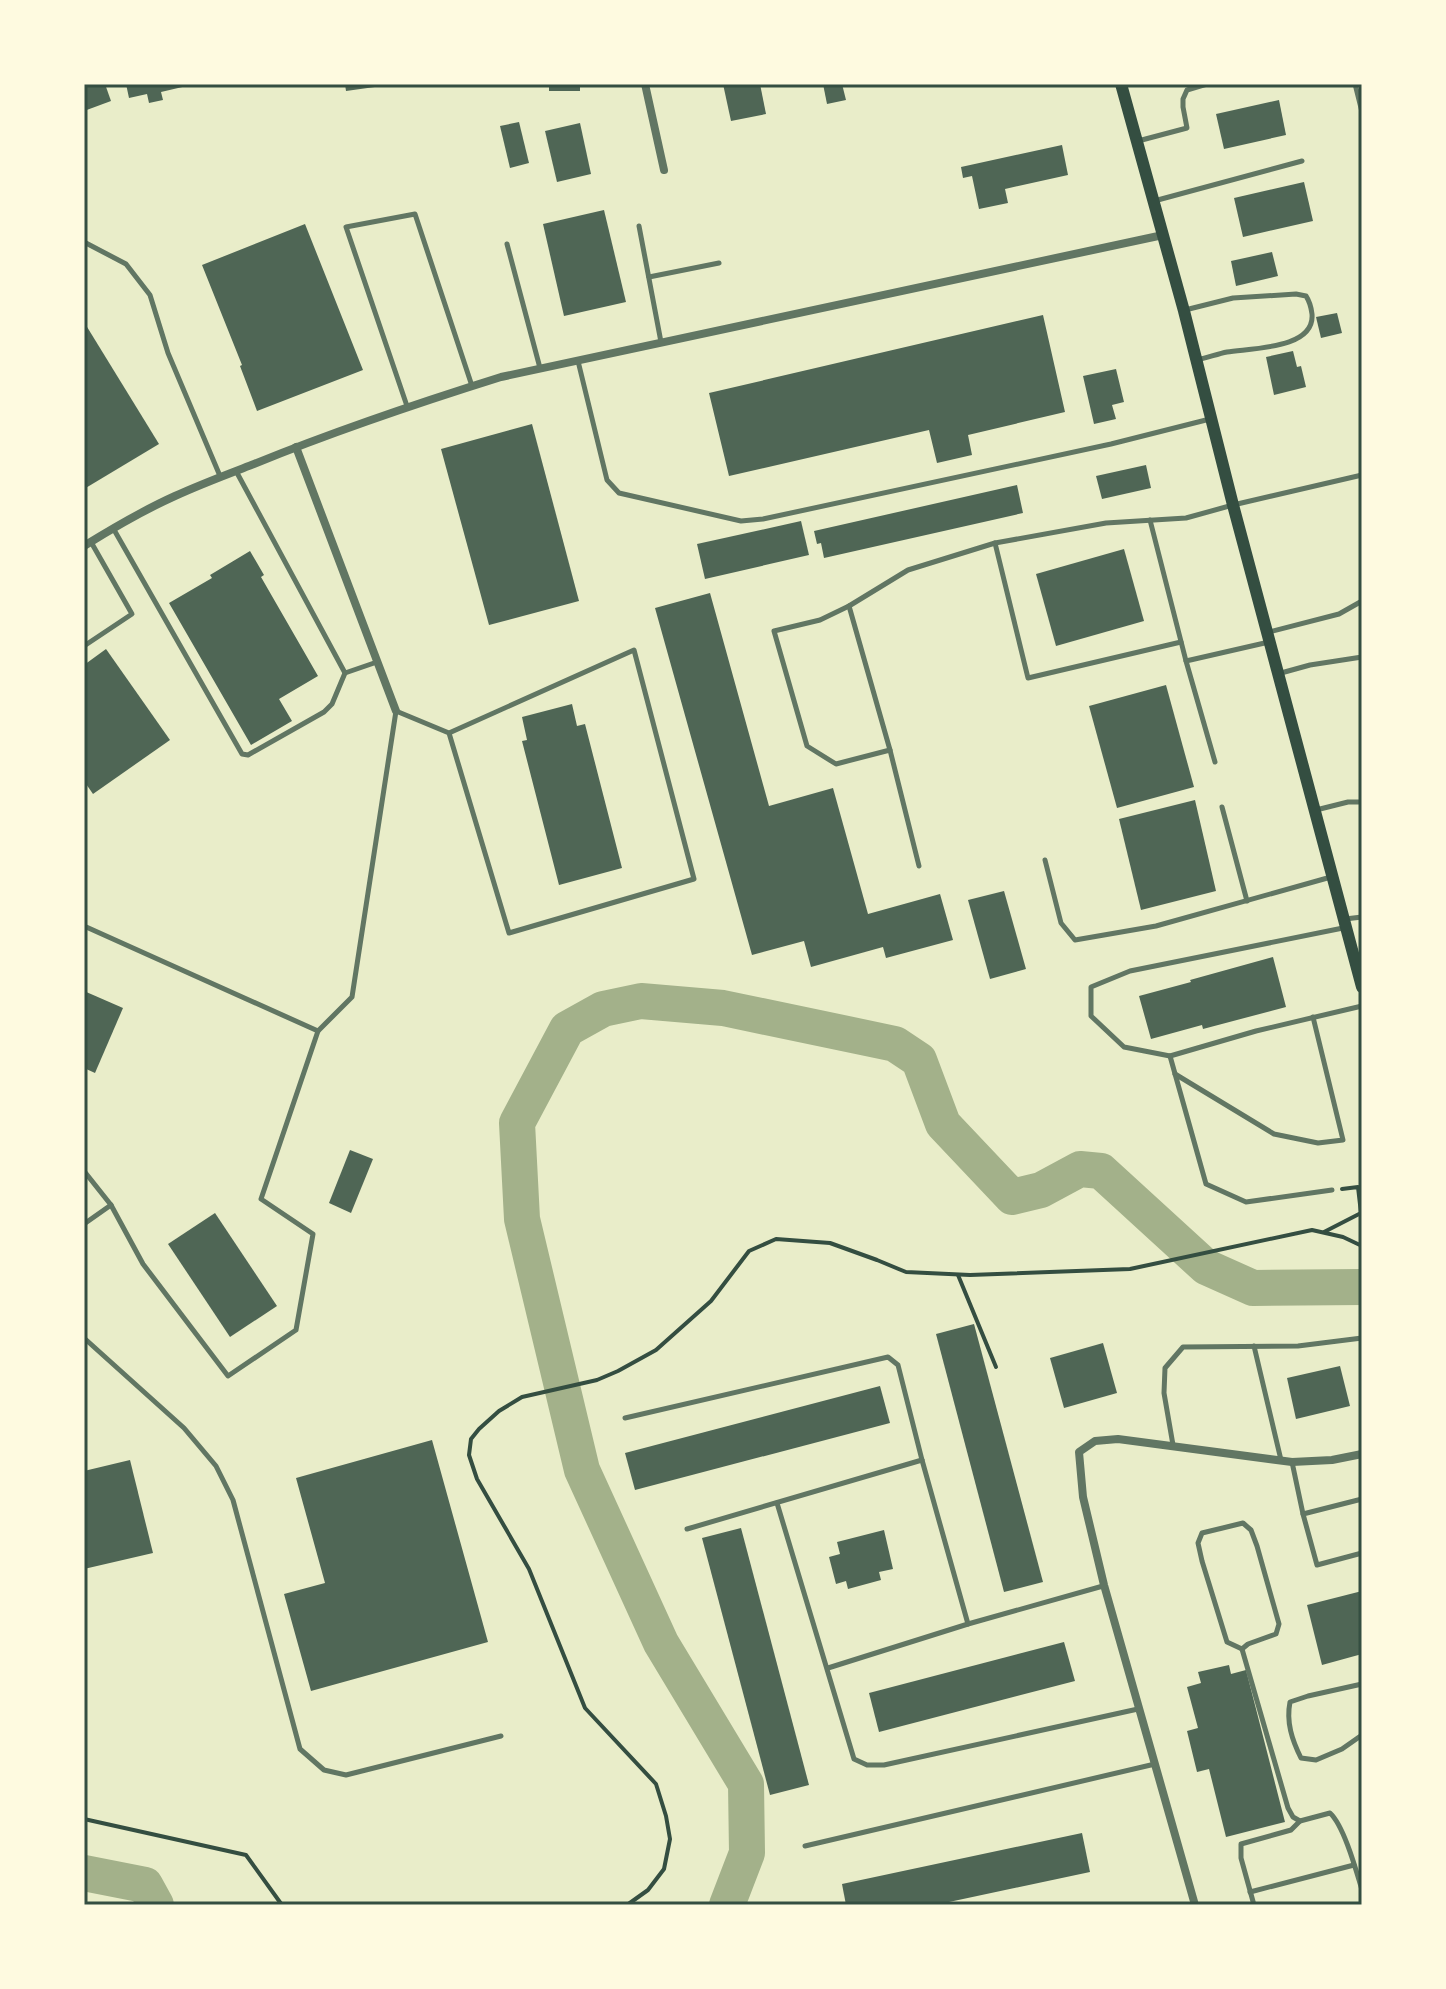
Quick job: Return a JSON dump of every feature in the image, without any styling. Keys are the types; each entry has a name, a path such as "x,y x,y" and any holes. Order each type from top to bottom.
{"main road":[{"path":"1121,84 1362,987"}],"street":[{"path":"645,84 664,170"},
{"path":"87,544 174,496 221,477 407,406 501,377 1163,235"},
{"path":"296,447 396,711"},
{"path":"1195,1905 1104,1585 1083,1497 1079,1452 1095,1441 1118,1439 1292,1462 1332,1460 1362,1454"}],"lane":[{"path":"1137,141 1187,128 1183,99 1187,90 1207,84"},
{"path":"1355,84 1362,112"},
{"path":"1153,201 1302,161"},
{"path":"407,406 346,227 415,214 472,386"},
{"path":"639,226 661,342"},
{"path":"84,242 126,264 150,295 168,353 221,477"},
{"path":"507,244 540,368"},
{"path":"649,277 719,263"},
{"path":"1184,311 1233,298 1296,294 1306,296 1311,303 1312,322 1308,331 1292,341 1196,360"},
{"path":"578,360 607,480 619,493 741,521 763,519 1081,451 1211,419"},
{"path":"236,471 345,673"},
{"path":"890,750 836,764 807,746 774,631 820,620 908,570 995,543 1106,523 1186,518 1362,475"},
{"path":"1150,520 1215,762"},
{"path":"113,528 242,754 248,755 324,712 332,704 345,673 378,662"},
{"path":"995,543 1028,678 1181,642"},
{"path":"84,646 132,614 87,544"},
{"path":"1186,661 1339,614 1362,601"},
{"path":"849,606 919,866"},
{"path":"84,1171 111,1205 143,1264 228,1376 296,1330 313,1234 261,1199 318,1031 352,997 396,711 449,733 634,650 694,879 509,933 449,733"},
{"path":"1279,673 1362,657"},
{"path":"1315,811 1348,802 1362,802"},
{"path":"1222,807 1247,901"},
{"path":"1045,860 1061,923 1075,940 1156,926 1332,876"},
{"path":"1362,917 1309,936 1130,971 1091,987 1091,1016 1124,1047 1170,1056 1256,1031 1362,1006"},
{"path":"84,926 318,1031"},
{"path":"1175,1074 1274,1134 1318,1143 1343,1140 1313,1017"},
{"path":"1170,1056 1206,1184 1246,1202 1332,1190"},
{"path":"84,1224 111,1205"},
{"path":"84,1338 184,1428 216,1466 233,1500 300,1749 324,1770 346,1775 501,1736"},
{"path":"1173,1446 1164,1393 1165,1368 1183,1347 1298,1346 1362,1338"},
{"path":"1254,1346 1281,1460"},
{"path":"625,1418 888,1357 898,1365 968,1624"},
{"path":"687,1529 922,1460"},
{"path":"1292,1462 1317,1565 1362,1553"},
{"path":"1303,1514 1362,1499"},
{"path":"777,1503 854,1759 867,1765 884,1765 1139,1709"},
{"path":"1242,1649 1276,1634 1279,1624 1257,1546 1251,1530 1243,1523 1202,1533 1198,1543 1227,1642 1242,1649 1288,1808 1293,1817 1300,1821"},
{"path":"828,1668 1104,1585"},
{"path":"1362,1684 1290,1702 1287,1715 1301,1758 1316,1760 1342,1749 1362,1735"},
{"path":"805,1846 1155,1764"},
{"path":"1254,1905 1241,1858 1241,1844 1291,1830 1300,1821 1330,1813 1337,1819 1362,1890"},
{"path":"1250,1892 1354,1865"}],"path":[{"path":"1322,1232 1361,1213 1358,1187 1332,1190"},
{"path":"627,1905 648,1890 664,1869 670,1839 666,1816 656,1784 585,1708 529,1569 477,1479 469,1455 471,1439 499,1411 522,1397 597,1380 656,1350 711,1301 749,1251 776,1239 830,1243 906,1272 958,1275 1130,1269 1312,1230 1343,1237 1362,1246"},
{"path":"958,1275 996,1367"},
{"path":"84,1819 246,1855 282,1905"}],"building":[{"path":"84,84 105,84 111,101 84,111"},
{"path":"126,84 191,85 161,92 163,100 149,103 147,94 129,98"},
{"path":"345,84 382,84 382,86 346,91"},
{"path":"549,84 580,84 580,91 549,91"},
{"path":"723,84 760,84 766,114 731,121"},
{"path":"823,84 842,84 846,100 827,104"},
{"path":"1279,100 1286,135 1224,149 1216,114"},
{"path":"519,122 529,163 510,168 500,126"},
{"path":"580,123 591,174 557,182 545,131"},
{"path":"1062,145 1068,175 1005,189 1008,203 979,209 972,176 963,178 961,167"},
{"path":"1304,182 1313,221 1243,237 1234,198"},
{"path":"604,210 626,302 564,316 543,224"},
{"path":"305,224 363,370 257,411 202,265"},
{"path":"1272,252 1278,276 1236,286 1231,261"},
{"path":"1337,313 1342,333 1321,338 1316,317"},
{"path":"1043,315 1065,412 968,435 972,455 937,463 929,430 729,476 709,393"},
{"path":"84,322 159,444 84,489"},
{"path":"1293,351 1297,367 1301,366 1306,387 1274,395 1266,357"},
{"path":"1116,369 1124,402 1112,405 1116,419 1094,424 1083,376"},
{"path":"532,424 579,601 489,625 441,449"},
{"path":"1146,465 1151,488 1102,499 1096,476"},
{"path":"1017,485 1023,513 824,558 821,543 817,544 814,531"},
{"path":"801,521 809,555 705,579 697,544"},
{"path":"1124,549 1144,621 1056,646 1036,574"},
{"path":"250,551 264,575 261,577 318,676 279,699 292,721 251,745 169,603"},
{"path":"710,593 769,806 833,788 868,914 940,894 953,940 886,958 883,947 811,967 804,941 752,955 655,608"},
{"path":"106,649 170,740 93,794 84,781 84,665"},
{"path":"1166,685 1194,787 1117,808 1089,706"},
{"path":"572,704 577,726 585,724 622,868 559,885 522,741 527,740 522,717"},
{"path":"1195,800 1216,891 1141,910 1119,819"},
{"path":"1004,891 1026,969 990,979 968,900"},
{"path":"1273,957 1286,1007 1151,1039 1139,996"},
{"path":"84,991 123,1008 95,1073 84,1068"},
{"path":"350,1150 373,1159 351,1213 329,1203"},
{"path":"215,1213 277,1306 230,1337 168,1244"},
{"path":"974,1324 1043,1582 1004,1592 936,1334"},
{"path":"1103,1343 1117,1393 1064,1408 1050,1358"},
{"path":"1340,1366 1350,1406 1296,1419 1287,1378"},
{"path":"880,1386 890,1423 635,1490 625,1453"},
{"path":"432,1440 488,1642 311,1691 284,1594 325,1583 296,1478"},
{"path":"130,1460 153,1553 84,1569 84,1471"},
{"path":"741,1528 809,1785 770,1795 702,1538"},
{"path":"884,1530 893,1569 879,1572 881,1580 848,1589 846,1581 836,1584 829,1557 840,1554 837,1542"},
{"path":"1362,1591 1362,1654 1322,1665 1307,1605"},
{"path":"1064,1642 1075,1681 879,1732 869,1693"},
{"path":"1229,1665 1231,1674 1246,1670 1285,1822 1226,1837 1209,1769 1197,1772 1187,1731 1198,1728 1187,1687 1201,1683 1198,1672"},
{"path":"1082,1833 1090,1872 935,1905 846,1905 842,1884"}],"waterway":[{"path":"727,1905 747,1853 746,1784 661,1643 582,1470 522,1219 517,1123 567,1029 603,1009 641,1001 723,1008 895,1044 919,1060 943,1124 1012,1197 1041,1190 1080,1169 1101,1171 1206,1267 1253,1288 1362,1287"},
{"path":"84,1873 145,1885 156,1905"}]}
